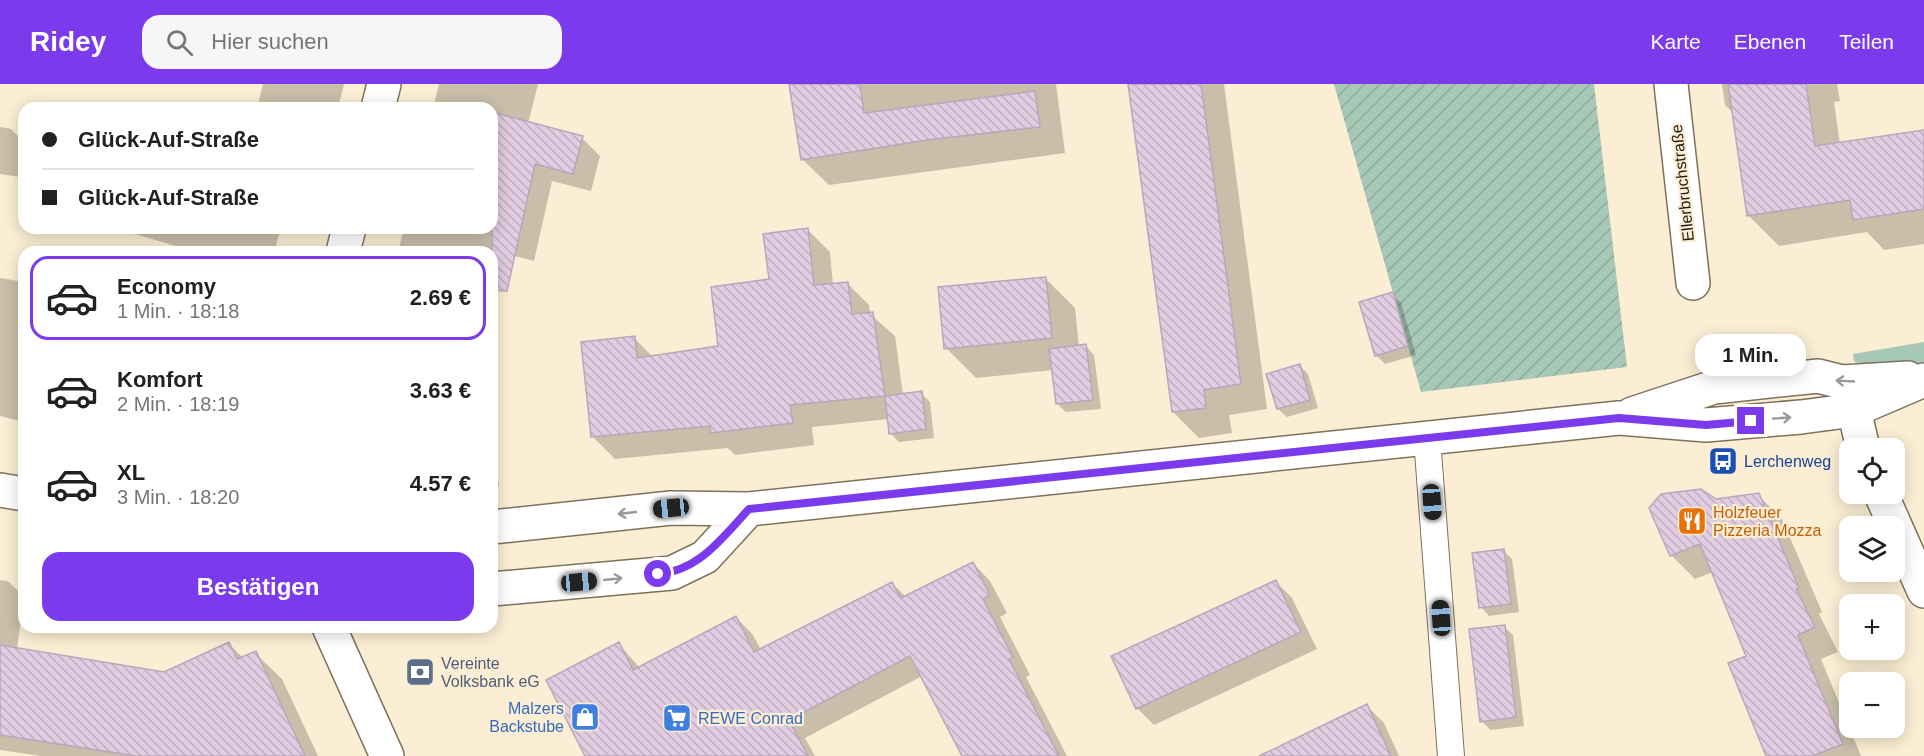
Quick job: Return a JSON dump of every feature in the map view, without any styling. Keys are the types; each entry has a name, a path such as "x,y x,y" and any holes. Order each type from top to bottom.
{"street":[{"path":"380,102 384,84"},
{"name":"Ellerbruchstraße","path":"1671,84 1693,283"},
{"path":"1619,418 1714,387 1818,376 1842,382 1924,379"},
{"path":"498,526 671,508 749,509 1619,418 1706,425 1854,410 1924,379"},
{"path":"1854,410 1861,438"},
{"path":"0,490 18,493"},
{"path":"1885,504 1924,591"},
{"path":"498,588 672,573 705,557 749,509"},
{"path":"332,633 387,756"}],"lane":[{"path":"1427,438 1452,756"}],"green space":[{"path":"1334,84 1594,84 1627,367 1421,392"},
{"path":"1924,342 1924,364 1870,370 1854,361 1853,354"}],"building":[{"path":"789,84 860,84 864,113 1035,91 1040,127 927,140 801,160"},
{"path":"1128,84 1201,84 1241,384 1204,390 1206,408 1172,412"},
{"path":"1728,84 1806,84 1815,146 1924,130 1924,209 1853,220 1850,200 1747,216"},
{"path":"498,114 583,136 573,174 535,164 507,291 498,290 498,246 492,246 492,234 498,234"},
{"path":"808,228 814,285 848,282 852,314 873,312 885,396 790,405 793,423 711,433 710,426 591,437 581,342 635,336 637,358 718,346 711,287 769,279 763,234"},
{"path":"1046,277 1052,338 944,349 938,287"},
{"path":"1393,292 1408,346 1375,356 1359,302"},
{"path":"1086,344 1093,400 1056,404 1049,349"},
{"path":"1300,364 1310,400 1277,409 1266,374"},
{"path":"922,391 926,429 889,434 885,396"},
{"path":"1701,489 1716,499 1759,493 1799,588 1796,589 1815,627 1798,635 1843,744 1812,756 1766,756 1728,663 1746,656 1700,544 1670,556 1649,508 1661,494"},
{"path":"1504,549 1511,604 1479,608 1472,553"},
{"path":"973,562 990,595 983,599 1013,657 1009,659 1059,756 962,756 910,656 789,720 808,756 585,756 546,680 619,642 633,670 736,616 754,652 892,582 901,598"},
{"path":"1276,580 1301,632 1136,709 1111,656"},
{"path":"1505,625 1516,717 1480,722 1469,629"},
{"path":"229,642 237,659 256,651 305,756 136,756 0,735 0,645 164,672"},
{"path":"1367,704 1391,756 1259,756 1338,718"}],"place":[{"name":"Lerchenweg","path":"1723,461"},
{"name":"Holzfeuer Pizzeria Mozza","path":"1692,521"},
{"name":"Vereinte Volksbank eG","path":"420,672"},
{"name":"Malzers Backstube","path":"585,717"},
{"name":"REWE Conrad","path":"677,718"}],"route":[{"path":"658,574 672,573 705,557 749,509 1619,418 1706,425 1751,421"}]}
